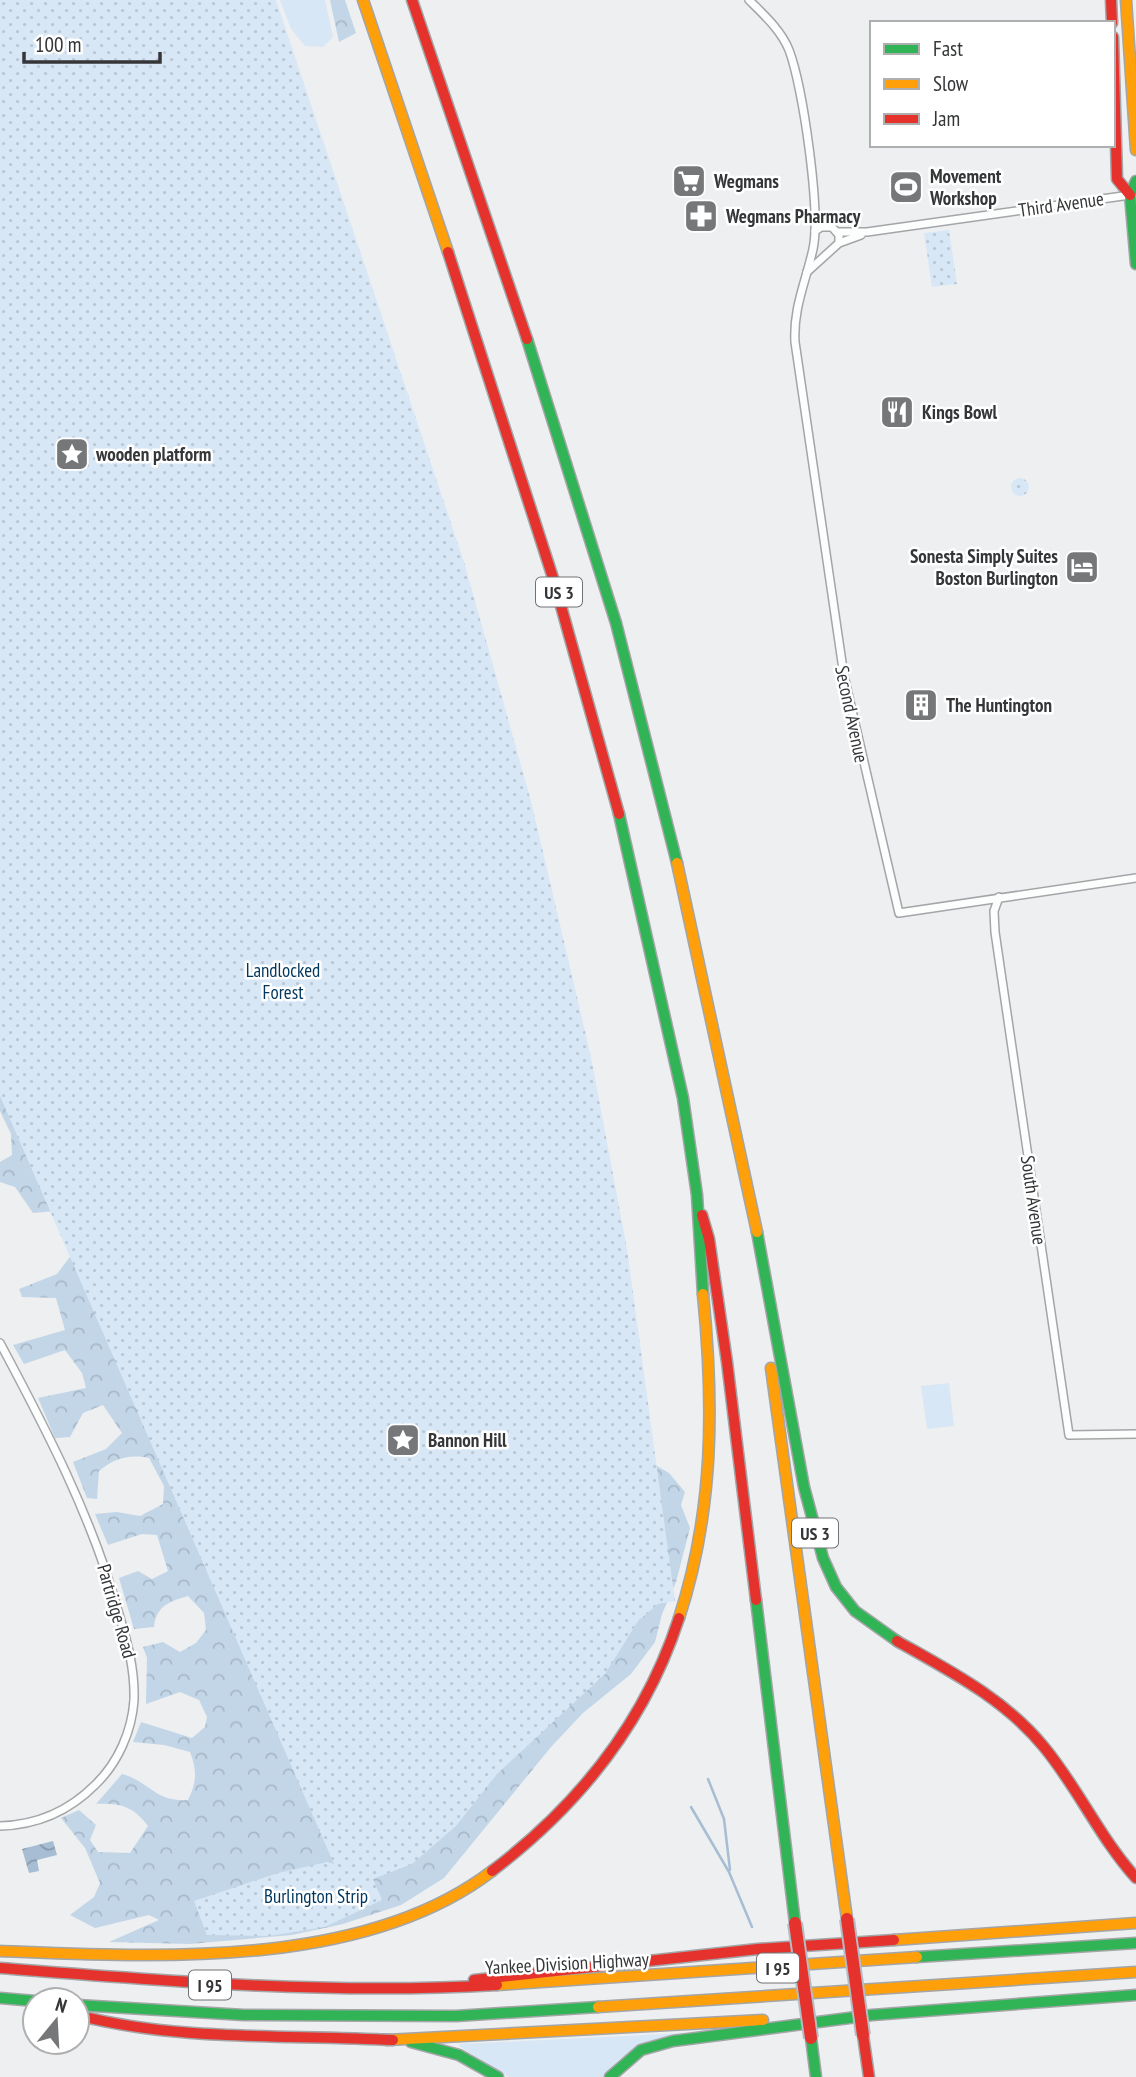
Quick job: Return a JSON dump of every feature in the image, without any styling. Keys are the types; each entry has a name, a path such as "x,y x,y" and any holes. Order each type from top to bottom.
{"main road":[{"name":"US 3","path":"363,0 514,447 576,648 646,926 677,1079 697,1199 709,1239 727,1362 816,2077"},
{"name":"US 3","path":"412,0 573,479 622,643 691,913 749,1206 758,1235 804,1487 820,1550 832,1581 844,1598 868,1622 981,1690 1023,1724 1045,1748 1116,1858 1136,1878"},
{"path":"1111,0 1112,21"},
{"path":"1126,0 1136,150"},
{"path":"1130,195 1117,179 1115,100 1133,99"},
{"path":"1136,181 1130,195 1136,264"},
{"path":"0,1951 105,1954 212,1952 290,1946 354,1934 417,1912 475,1882 532,1841 580,1795 620,1742 653,1685 683,1608 701,1536 711,1461 713,1401 697,1199"},
{"path":"749,1206 750,1237 782,1437 869,2077"},
{"path":"421,1989 527,1972 731,1951 1136,1923"},
{"name":"Yankee Division Highway","path":"0,1968 204,1985 421,1989 610,1980 1136,1943"},
{"name":"I 95","path":"91,2006 244,2015 431,2017 610,2008 1136,1972"},
{"path":"91,2019 208,2035 387,2040 872,2015 1136,1995"},
{"path":"0,1998 21,2000"},
{"path":"610,2077 628,2059 656,2044 872,2015"},
{"path":"387,2040 450,2052 498,2077"}],"street":[{"path":"749,0 775,27 789,50 816,206 814,245 820,251 828,252 839,243 837,232 828,226 816,206"},
{"name":"Third Avenue","path":"837,232 867,232 1130,195"},
{"path":"815,231 828,226"},
{"name":"Third Avenue","path":"839,243 867,232"},
{"name":"Second Avenue","path":"814,245 796,307 794,342 837,635 861,756 899,913 1136,878"},
{"name":"Second Avenue","path":"805,275 828,252"},
{"name":"South Avenue","path":"999,897 994,911 995,932 1069,1436 1136,1434"},
{"name":"Partridge Road","path":"0,1343 80,1504 102,1558 131,1657 134,1696 129,1730 119,1753 83,1798 51,1816 21,1825 0,1826"}],"green space":[{"name":"Landlocked Forest","path":"0,0 276,0 464,562 531,801 591,1057 627,1249 675,1601 658,1604 638,1621 605,1674 497,1774 456,1826 412,1864 373,1879 382,1900 325,1927 269,1936 207,1935 194,1901 278,1873 327,1862 334,1864 0,1096"},
{"path":"280,0 325,0 333,37 323,47 305,46 291,29"},
{"path":"330,0 345,0 356,33 339,42"},
{"path":"949,230 957,284 932,287 924,233"},
{"path":"1016,478 1024,478 1029,487 1027,494 1016,496 1011,491 1011,483"},
{"name":"Burlington Strip","path":"0,1078 669,1473 685,1492 681,1505 690,1528 676,1582 662,1614 655,1642 631,1674 583,1713 551,1747 444,1878 401,1905 343,1924 292,1935 190,1944 109,1942 159,1920 149,1915 95,1928 70,1915 94,1897 100,1883 85,1848 61,1818 79,1810 96,1825 90,1840 98,1852 130,1853 148,1826 137,1814 125,1807 96,1804 122,1774 167,1798 188,1800 195,1776 190,1752 164,1745 133,1742 141,1722 192,1738 205,1727 207,1717 199,1700 180,1692 146,1704 147,1658 143,1647 163,1642 180,1652 196,1643 206,1630 204,1613 188,1596 165,1605 155,1620 154,1627 134,1629 119,1578 138,1571 152,1579 168,1571 157,1535 142,1534 108,1545 95,1514 117,1512 140,1516 163,1504 164,1486 149,1458 129,1457 117,1460 99,1471 97,1499 87,1498 73,1462 106,1449 122,1433 103,1405 83,1413 70,1437 55,1438 38,1398 86,1388 82,1373 65,1350 24,1364 13,1345 65,1330 56,1298 22,1297 19,1289 57,1274 72,1254 55,1211 33,1213 15,1187 0,1182 0,1162 12,1155 11,1134 0,1111"},
{"path":"949,1383 954,1426 927,1429 921,1386"},
{"path":"686,2033 631,2051 604,2077 509,2077 459,2046 460,2044"}],"water":[{"path":"53,1841 57,1855 37,1860 39,1871 29,1873 22,1849"}],"waterway":[{"path":"708,1779 724,1819 730,1870"},
{"path":"691,1807 729,1872 752,1927"}],"traffic: fast":[{"path":"1136,181 1130,195 1136,264"},
{"path":"527,339 616,623 677,863"},
{"path":"619,814 683,1098 697,1195 703,1294"},
{"path":"757,1232 804,1487 823,1558 836,1587 855,1611 897,1641"},
{"path":"756,1600 795,1923"},
{"path":"917,1957 1136,1943"},
{"path":"610,2077 641,2050 673,2041 872,2015 1136,1995"},
{"path":"0,1998 21,2000"},
{"path":"91,2006 244,2015 456,2016 598,2007"},
{"path":"811,2038 816,2077"},
{"path":"411,2042 459,2055 498,2077"}],"traffic: slow":[{"path":"363,0 448,252"},
{"path":"1126,0 1136,150"},
{"path":"677,863 757,1232"},
{"path":"679,1618 691,1578 705,1498 709,1376 703,1294"},
{"path":"771,1368 847,1919"},
{"path":"0,1951 189,1954 255,1950 320,1941 382,1926 440,1903 492,1871"},
{"path":"894,1940 1136,1923"},
{"path":"497,1985 917,1957"},
{"path":"598,2007 1136,1972"},
{"path":"387,2040 763,2020"}],"traffic: jam":[{"path":"412,0 527,339"},
{"path":"1111,0 1112,21"},
{"path":"1115,108 1117,179 1130,195"},
{"path":"448,252 554,581 619,814"},
{"path":"702,1215 709,1239 727,1362 756,1600"},
{"path":"492,1871 553,1818 605,1759 648,1693 679,1618"},
{"path":"897,1641 976,1687 1029,1730 1068,1779 1111,1846 1136,1878"},
{"path":"847,1919 863,2035"},
{"path":"795,1923 811,2038"},
{"path":"474,1980 758,1949 894,1940"},
{"path":"0,1968 248,1985 373,1988 497,1985"},
{"path":"91,2018 116,2024 195,2033 393,2040"},
{"path":"863,2035 869,2077"}],"place":[{"name":"Wegmans","path":"689,181"},
{"name":"Movement Workshop","path":"906,187"},
{"name":"Wegmans Pharmacy","path":"701,216"},
{"name":"Kings Bowl","path":"897,412"},
{"name":"wooden platform","path":"72,454"},
{"name":"Sonesta Simply Suites Boston Burlington","path":"1082,567"},
{"name":"The Huntington","path":"921,705"},
{"name":"Bannon Hill","path":"403,1440"}]}
